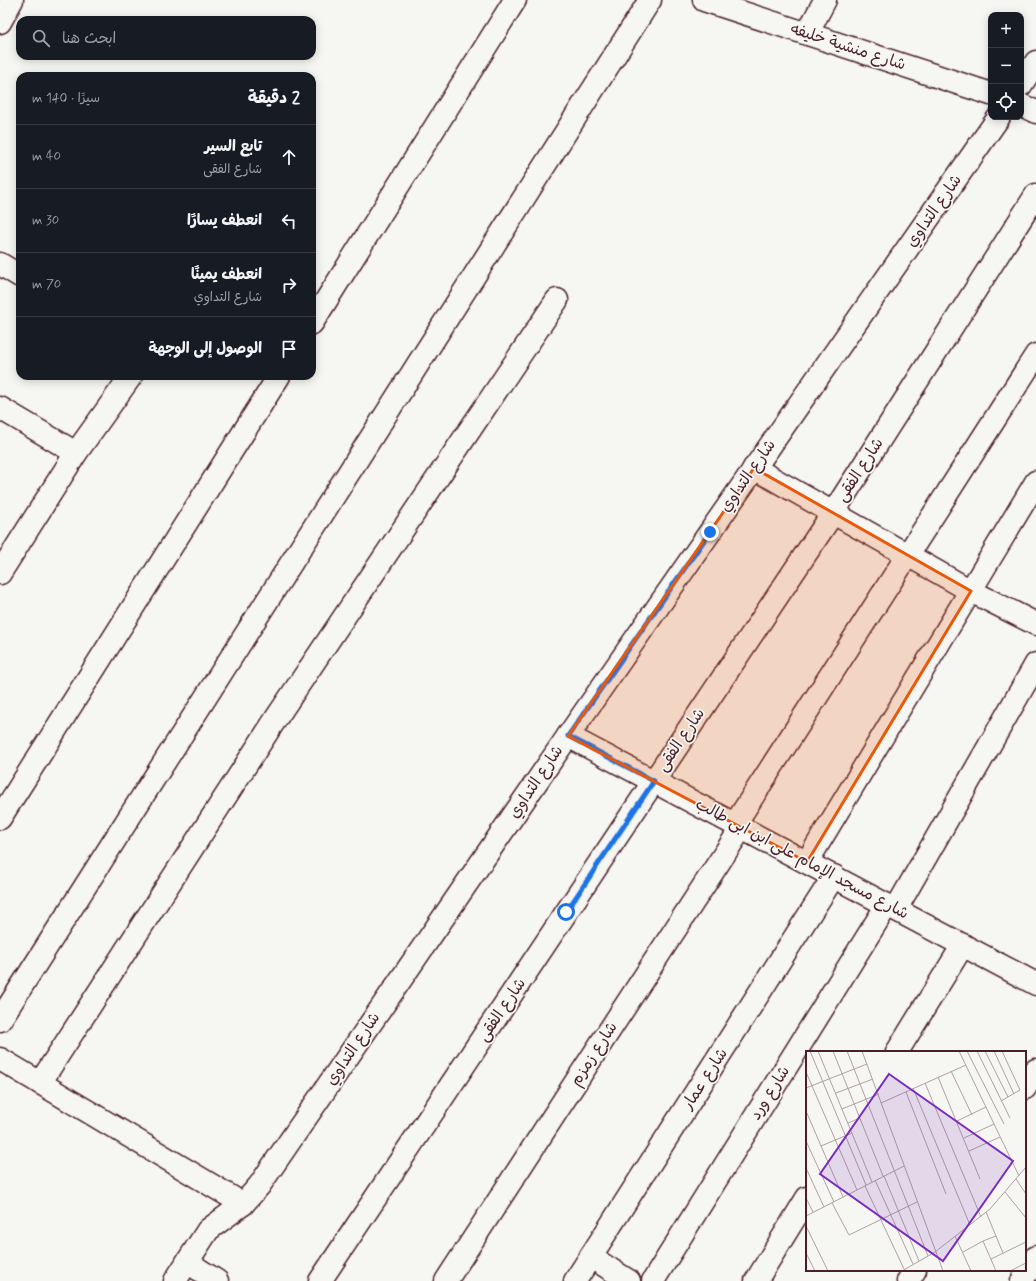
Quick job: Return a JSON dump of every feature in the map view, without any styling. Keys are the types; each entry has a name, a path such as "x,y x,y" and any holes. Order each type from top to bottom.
{"street":[{"path":"0,22 12,0"},
{"path":"316,317 515,0"},
{"path":"0,1020 650,0"},
{"name":"شارع منشية خليفه","path":"704,0 988,93"},
{"path":"807,34 825,0"},
{"path":"1022,84 1036,62"},
{"path":"1024,106 1036,112"},
{"name":"شارع التداوي","path":"175,1281 208,1230 243,1204 259,1186 568,736 998,120"},
{"name":"شارع الفقى","path":"320,1281 833,513 1036,195"},
{"path":"0,264 16,274"},
{"path":"40,1083 282,711 557,300"},
{"name":"شارع زمزم","path":"452,1279 908,555 1036,355"},
{"path":"0,573 76,453 128,380"},
{"path":"0,818 275,380"},
{"path":"0,408 76,453"},
{"path":"754,468 971,592 1036,624"},
{"path":"807,862 1036,482"},
{"name":"شارع ورد","path":"653,1281 892,907 1036,664"},
{"name":"شارع مسجد الإمام على ابن ابى طالب","path":"568,736 1036,984"},
{"name":"شارع عمار","path":"576,1281 834,876"},
{"path":"898,1051 963,944"},
{"path":"0,1059 243,1204"},
{"path":"1026,1086 1036,1070"},
{"path":"756,1281 806,1200"},
{"path":"591,1257 629,1281"},
{"path":"1022,1281 1036,1257"},
{"path":"187,1262 217,1281"},
{"path":"908,1281 914,1271"}],"highlighted area":[{"path":"754,468 971,591 807,862 568,736"}],"route":[{"path":"566,912 654,781 568,736 710,532"}]}
